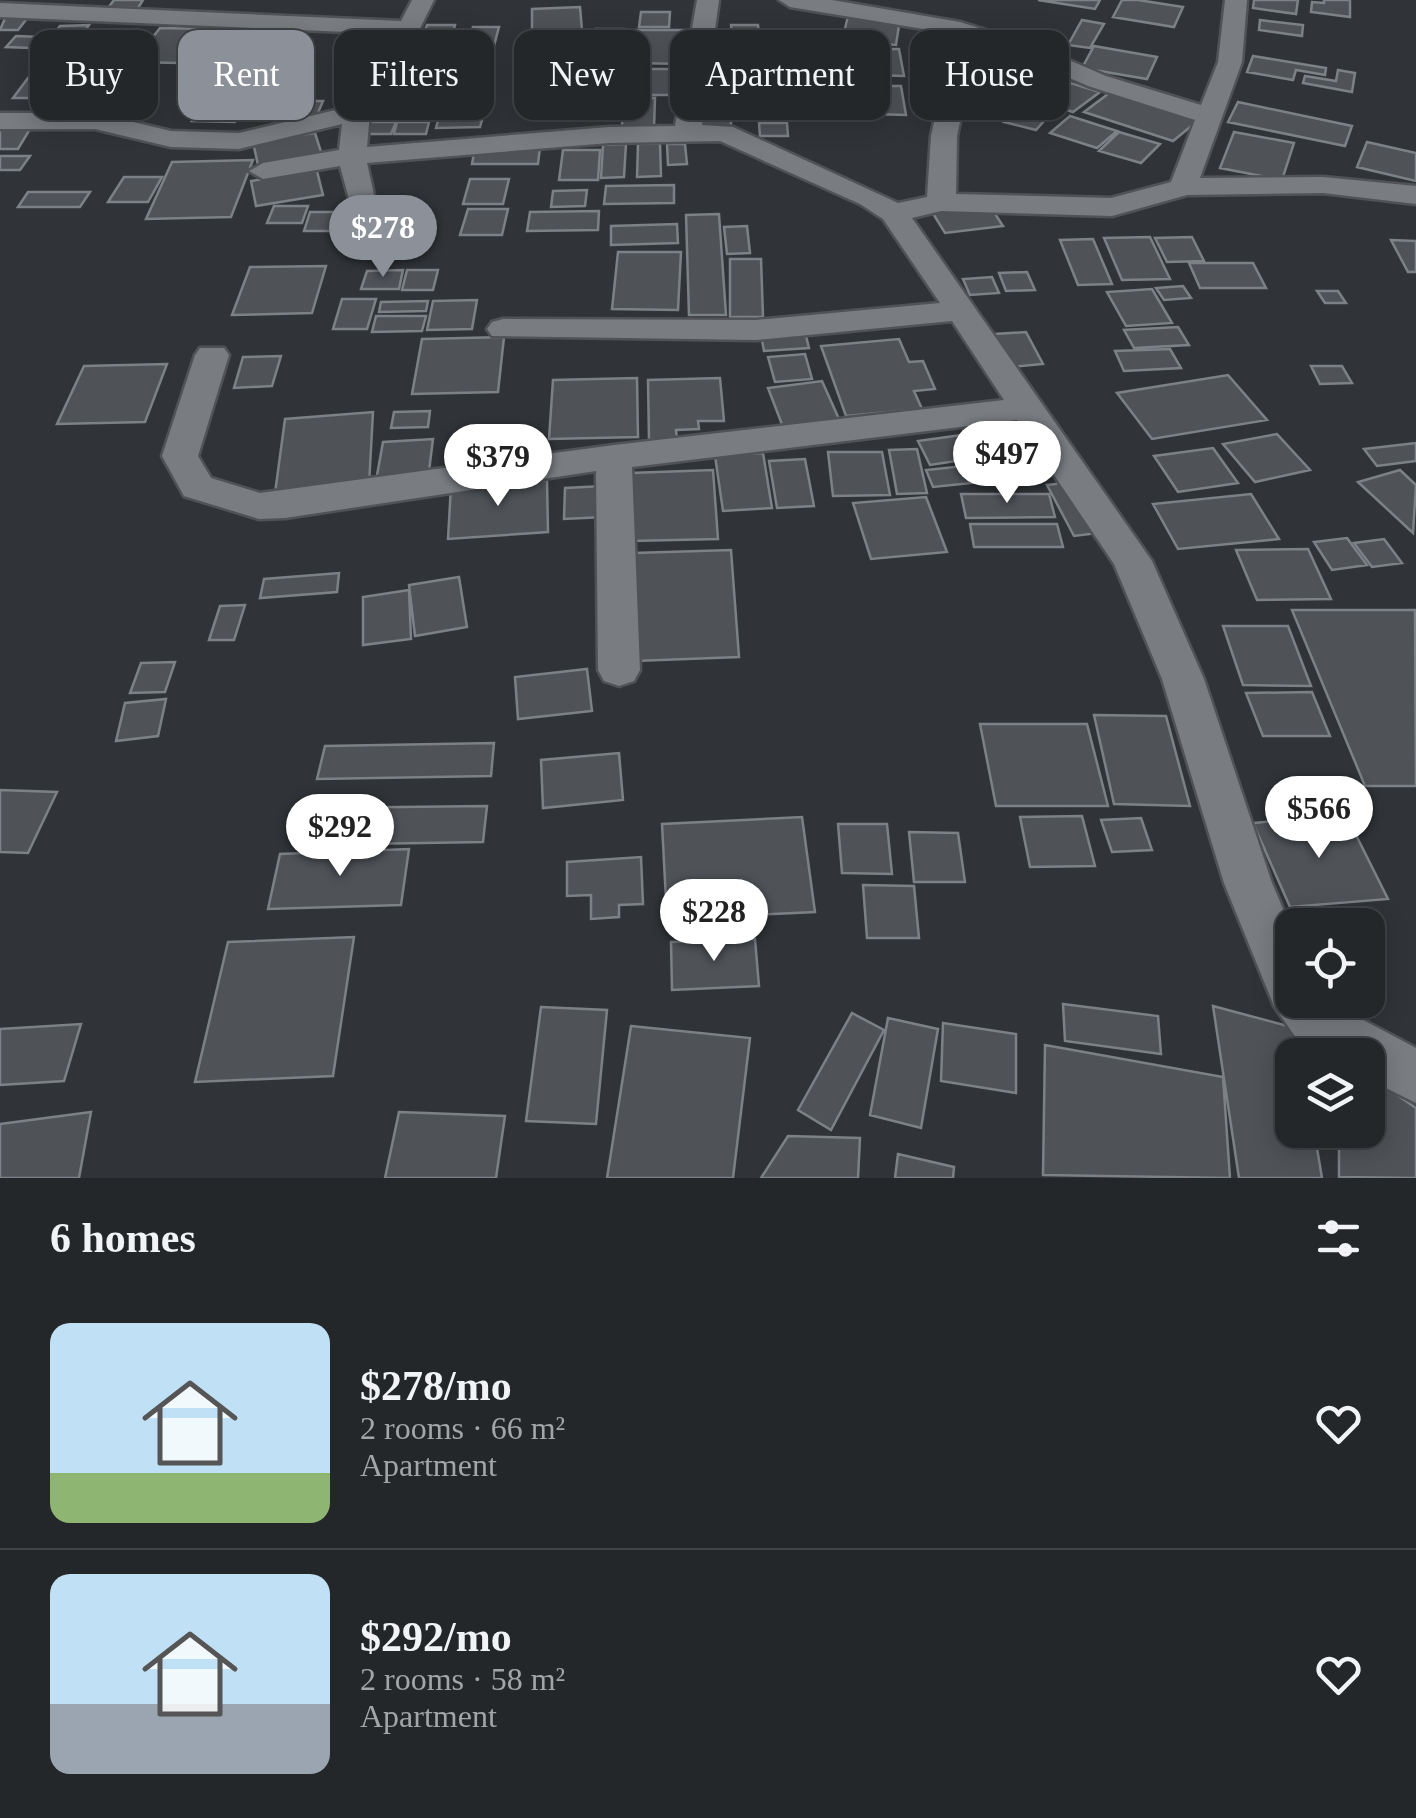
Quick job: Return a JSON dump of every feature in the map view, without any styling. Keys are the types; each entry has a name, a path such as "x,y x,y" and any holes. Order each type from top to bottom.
{"street":[{"path":"0,10 146,8 409,28 422,0"},
{"path":"687,134 708,0"},
{"path":"790,0 948,18 1096,80 1211,117"},
{"path":"1186,187 1185,180 1230,62 1236,0"},
{"path":"941,202 950,103 943,82 948,18"},
{"path":"0,120 95,121 171,139 239,141 334,118"},
{"path":"356,120 352,156 362,204"},
{"path":"262,171 352,156 610,135 724,133 840,184 894,213 1132,561 1184,680 1248,883 1275,949"},
{"path":"894,213 941,202 1112,207 1186,187 1323,185 1416,195"},
{"path":"503,328 756,330 961,311"},
{"path":"212,355 180,456 197,487 259,506 614,457 1026,408"},
{"path":"614,457 619,670"},
{"path":"1314,1018 1416,1077"}],"building":[{"path":"114,0 143,0 138,8 108,8"},
{"path":"1038,0 1100,0 1095,9"},
{"path":"1122,0 1183,7 1174,27 1113,17"},
{"path":"1254,0 1298,0 1296,14 1253,8"},
{"path":"1350,0 1350,17 1311,12 1312,2"},
{"path":"580,7 582,30 532,30 532,9"},
{"path":"641,12 670,12 669,27 639,27"},
{"path":"6,16 29,16 18,30 0,30"},
{"path":"848,16 900,19 896,45 890,45 890,30 845,30"},
{"path":"1082,20 1104,24 1090,48 1069,43"},
{"path":"1260,20 1303,25 1302,36 1259,30"},
{"path":"89,25 86,30 57,30 60,26"},
{"path":"427,25 455,25 454,30 425,30"},
{"path":"731,25 758,25 759,30 732,30"},
{"path":"499,27 494,46 494,30 472,30"},
{"path":"205,29 178,30 178,63 158,63 158,31"},
{"path":"650,30 670,30 670,64 650,63"},
{"path":"16,36 30,37 30,48 6,47"},
{"path":"1094,46 1157,57 1147,79 1082,68"},
{"path":"890,49 899,49 904,76 890,76"},
{"path":"1253,56 1326,68 1325,75 1296,70 1293,80 1247,72"},
{"path":"650,69 670,69 670,95 650,95"},
{"path":"1338,70 1355,73 1352,92 1303,83 1305,76 1336,81"},
{"path":"30,75 30,98 13,98"},
{"path":"1069,83 1100,92 1073,112 1069,111"},
{"path":"890,86 901,86 906,115 890,115"},
{"path":"1112,91 1200,119 1173,141 1084,112"},
{"path":"650,98 655,98 654,128 622,128 622,120 650,120"},
{"path":"314,101 323,101 315,120"},
{"path":"1238,102 1352,126 1345,146 1228,122"},
{"path":"1069,117 1117,131 1097,148 1050,133"},
{"path":"193,120 236,120 235,122"},
{"path":"438,120 482,120 480,127 436,128"},
{"path":"696,120 731,120 731,128 696,128"},
{"path":"1006,120 1045,120 1036,130"},
{"path":"369,122 396,122 391,134 364,134"},
{"path":"397,122 429,122 426,134 394,134"},
{"path":"759,123 787,123 788,136 760,136"},
{"path":"33,124 18,149 0,149 0,125"},
{"path":"1119,132 1160,144 1141,163 1099,151"},
{"path":"1234,132 1294,143 1282,180 1220,168"},
{"path":"315,133 322,155 258,165 253,142"},
{"path":"1367,142 1416,153 1416,181 1357,167"},
{"path":"660,143 661,176 637,177 638,144"},
{"path":"626,144 624,177 601,178 603,145"},
{"path":"667,144 685,144 687,164 668,165"},
{"path":"475,147 540,147 538,164 472,164"},
{"path":"563,150 600,150 598,180 559,180"},
{"path":"0,156 30,156 20,170 0,170"},
{"path":"253,160 231,217 146,219 172,162"},
{"path":"317,171 323,195 256,206 251,181"},
{"path":"124,177 162,177 148,202 108,202"},
{"path":"470,179 509,179 503,204 463,204"},
{"path":"674,185 674,203 604,204 606,186"},
{"path":"587,190 585,206 551,207 553,191"},
{"path":"28,192 90,192 80,207 18,207"},
{"path":"274,206 308,206 302,223 267,223"},
{"path":"990,206 1003,226 945,233 932,212"},
{"path":"468,209 508,209 502,235 460,235"},
{"path":"599,211 598,230 527,231 530,212"},
{"path":"310,212 380,212 374,231 304,231"},
{"path":"719,214 726,315 689,315 686,215"},
{"path":"677,224 678,243 611,245 611,226"},
{"path":"747,226 750,253 727,254 724,227"},
{"path":"1150,237 1170,279 1122,280 1104,238"},
{"path":"1192,237 1204,261 1167,262 1155,238"},
{"path":"1093,239 1112,284 1078,285 1060,240"},
{"path":"1391,240 1416,241 1416,272 1408,272"},
{"path":"618,252 681,252 678,310 612,309"},
{"path":"730,259 761,259 763,317 730,317"},
{"path":"1189,263 1253,263 1266,288 1200,288"},
{"path":"326,266 312,313 232,315 250,267"},
{"path":"403,270 399,289 361,289 367,271"},
{"path":"407,270 438,270 433,290 402,290"},
{"path":"1027,272 1035,290 1006,291 999,273"},
{"path":"992,277 999,293 970,295 963,279"},
{"path":"1183,286 1191,298 1164,300 1156,288"},
{"path":"1152,289 1172,323 1126,326 1107,292"},
{"path":"1317,291 1338,291 1346,303 1325,303"},
{"path":"342,299 376,299 367,329 333,329"},
{"path":"477,300 472,329 427,330 433,301"},
{"path":"428,301 426,311 379,312 381,302"},
{"path":"376,316 426,316 422,331 372,332"},
{"path":"1178,327 1189,345 1134,348 1124,330"},
{"path":"805,332 809,348 764,351 761,335"},
{"path":"1026,332 1043,364 1011,367 995,334"},
{"path":"504,337 498,392 412,394 422,339"},
{"path":"899,339 909,362 923,361 935,389 914,391 922,409 846,416 821,346"},
{"path":"1170,349 1181,368 1124,371 1115,351"},
{"path":"805,354 812,379 775,382 768,357"},
{"path":"281,356 272,386 234,388 243,357"},
{"path":"167,364 145,422 57,424 84,366"},
{"path":"1311,366 1342,366 1352,383 1320,384"},
{"path":"1228,375 1267,420 1152,439 1117,393"},
{"path":"637,378 638,437 549,439 553,380"},
{"path":"720,378 724,421 698,421 699,429 676,430 677,439 649,440 648,380"},
{"path":"822,381 839,419 783,427 768,388"},
{"path":"430,411 428,427 391,428 394,412"},
{"path":"373,412 369,485 275,493 285,419"},
{"path":"1026,425 1060,470 1028,476 996,431"},
{"path":"990,431 1003,454 930,465 918,441"},
{"path":"1277,434 1310,470 1255,482 1223,444"},
{"path":"433,439 428,479 376,481 383,442"},
{"path":"1416,443 1416,461 1377,466 1364,449"},
{"path":"1213,448 1238,483 1178,492 1154,456"},
{"path":"917,449 927,493 897,494 889,450"},
{"path":"828,452 882,452 890,495 833,496"},
{"path":"763,453 772,508 723,511 715,456"},
{"path":"805,459 814,506 777,508 769,461"},
{"path":"1011,461 1020,478 933,487 926,470"},
{"path":"713,470 718,539 631,541 630,473"},
{"path":"1400,470 1416,485 1413,533 1358,482"},
{"path":"547,480 548,532 448,539 451,486"},
{"path":"1071,482 1098,533 1074,536 1047,485"},
{"path":"603,486 604,517 564,519 565,488"},
{"path":"961,494 1049,494 1055,517 966,518"},
{"path":"1251,494 1279,539 1178,549 1153,504"},
{"path":"926,497 947,552 871,559 853,503"},
{"path":"970,524 1057,524 1063,547 974,547"},
{"path":"1347,538 1367,565 1332,570 1314,542"},
{"path":"1384,539 1402,563 1372,567 1354,543"},
{"path":"1308,549 1331,599 1257,600 1236,550"},
{"path":"731,550 739,657 635,661 634,553"},
{"path":"339,573 337,592 260,598 264,579"},
{"path":"459,577 467,627 415,636 409,585"},
{"path":"409,590 411,639 363,645 363,597"},
{"path":"245,605 234,640 209,640 220,606"},
{"path":"1292,610 1415,610 1416,786 1365,786"},
{"path":"1223,626 1288,626 1311,686 1243,685"},
{"path":"175,662 165,692 130,693 141,663"},
{"path":"587,669 592,711 518,719 515,677"},
{"path":"1312,692 1330,736 1263,736 1246,693"},
{"path":"166,699 158,736 116,741 125,703"},
{"path":"1094,715 1166,716 1190,806 1114,804"},
{"path":"980,724 1087,724 1108,806 996,806"},
{"path":"494,743 491,776 317,779 325,746"},
{"path":"619,753 623,800 543,808 541,760"},
{"path":"0,790 57,792 28,853 0,852"},
{"path":"487,806 483,842 302,845 311,808"},
{"path":"1346,815 1388,899 1290,907 1253,823"},
{"path":"1082,816 1095,866 1030,867 1020,817"},
{"path":"802,817 815,912 667,919 662,824"},
{"path":"1141,818 1152,850 1112,852 1101,820"},
{"path":"838,824 887,824 892,874 842,873"},
{"path":"909,832 958,833 965,882 914,882"},
{"path":"409,849 401,905 268,909 280,854"},
{"path":"641,857 643,904 619,905 619,917 591,919 591,895 567,896 567,862"},
{"path":"863,885 914,886 919,938 867,938"},
{"path":"354,937 333,1076 195,1082 228,942"},
{"path":"755,939 759,986 672,990 671,942"},
{"path":"1063,1004 1158,1016 1161,1054 1065,1041"},
{"path":"1213,1006 1295,1028 1297,1038 1275,1038 1275,1148 1317,1148 1322,1178 1239,1178"},
{"path":"541,1007 607,1010 596,1124 526,1121"},
{"path":"852,1013 884,1030 831,1130 798,1110"},
{"path":"888,1018 938,1029 921,1128 870,1115"},
{"path":"943,1023 1016,1034 1016,1093 941,1081"},
{"path":"81,1024 64,1081 0,1085 0,1029"},
{"path":"631,1026 750,1038 733,1178 607,1178"},
{"path":"1045,1045 1223,1077 1230,1178 1043,1175"},
{"path":"1385,1087 1416,1108 1416,1178 1339,1177 1339,1148 1385,1148"},
{"path":"91,1112 79,1178 0,1178 0,1124"},
{"path":"399,1112 505,1116 496,1178 385,1178"},
{"path":"788,1136 860,1138 858,1178 761,1178"},
{"path":"898,1154 954,1167 953,1178 895,1178"}]}
